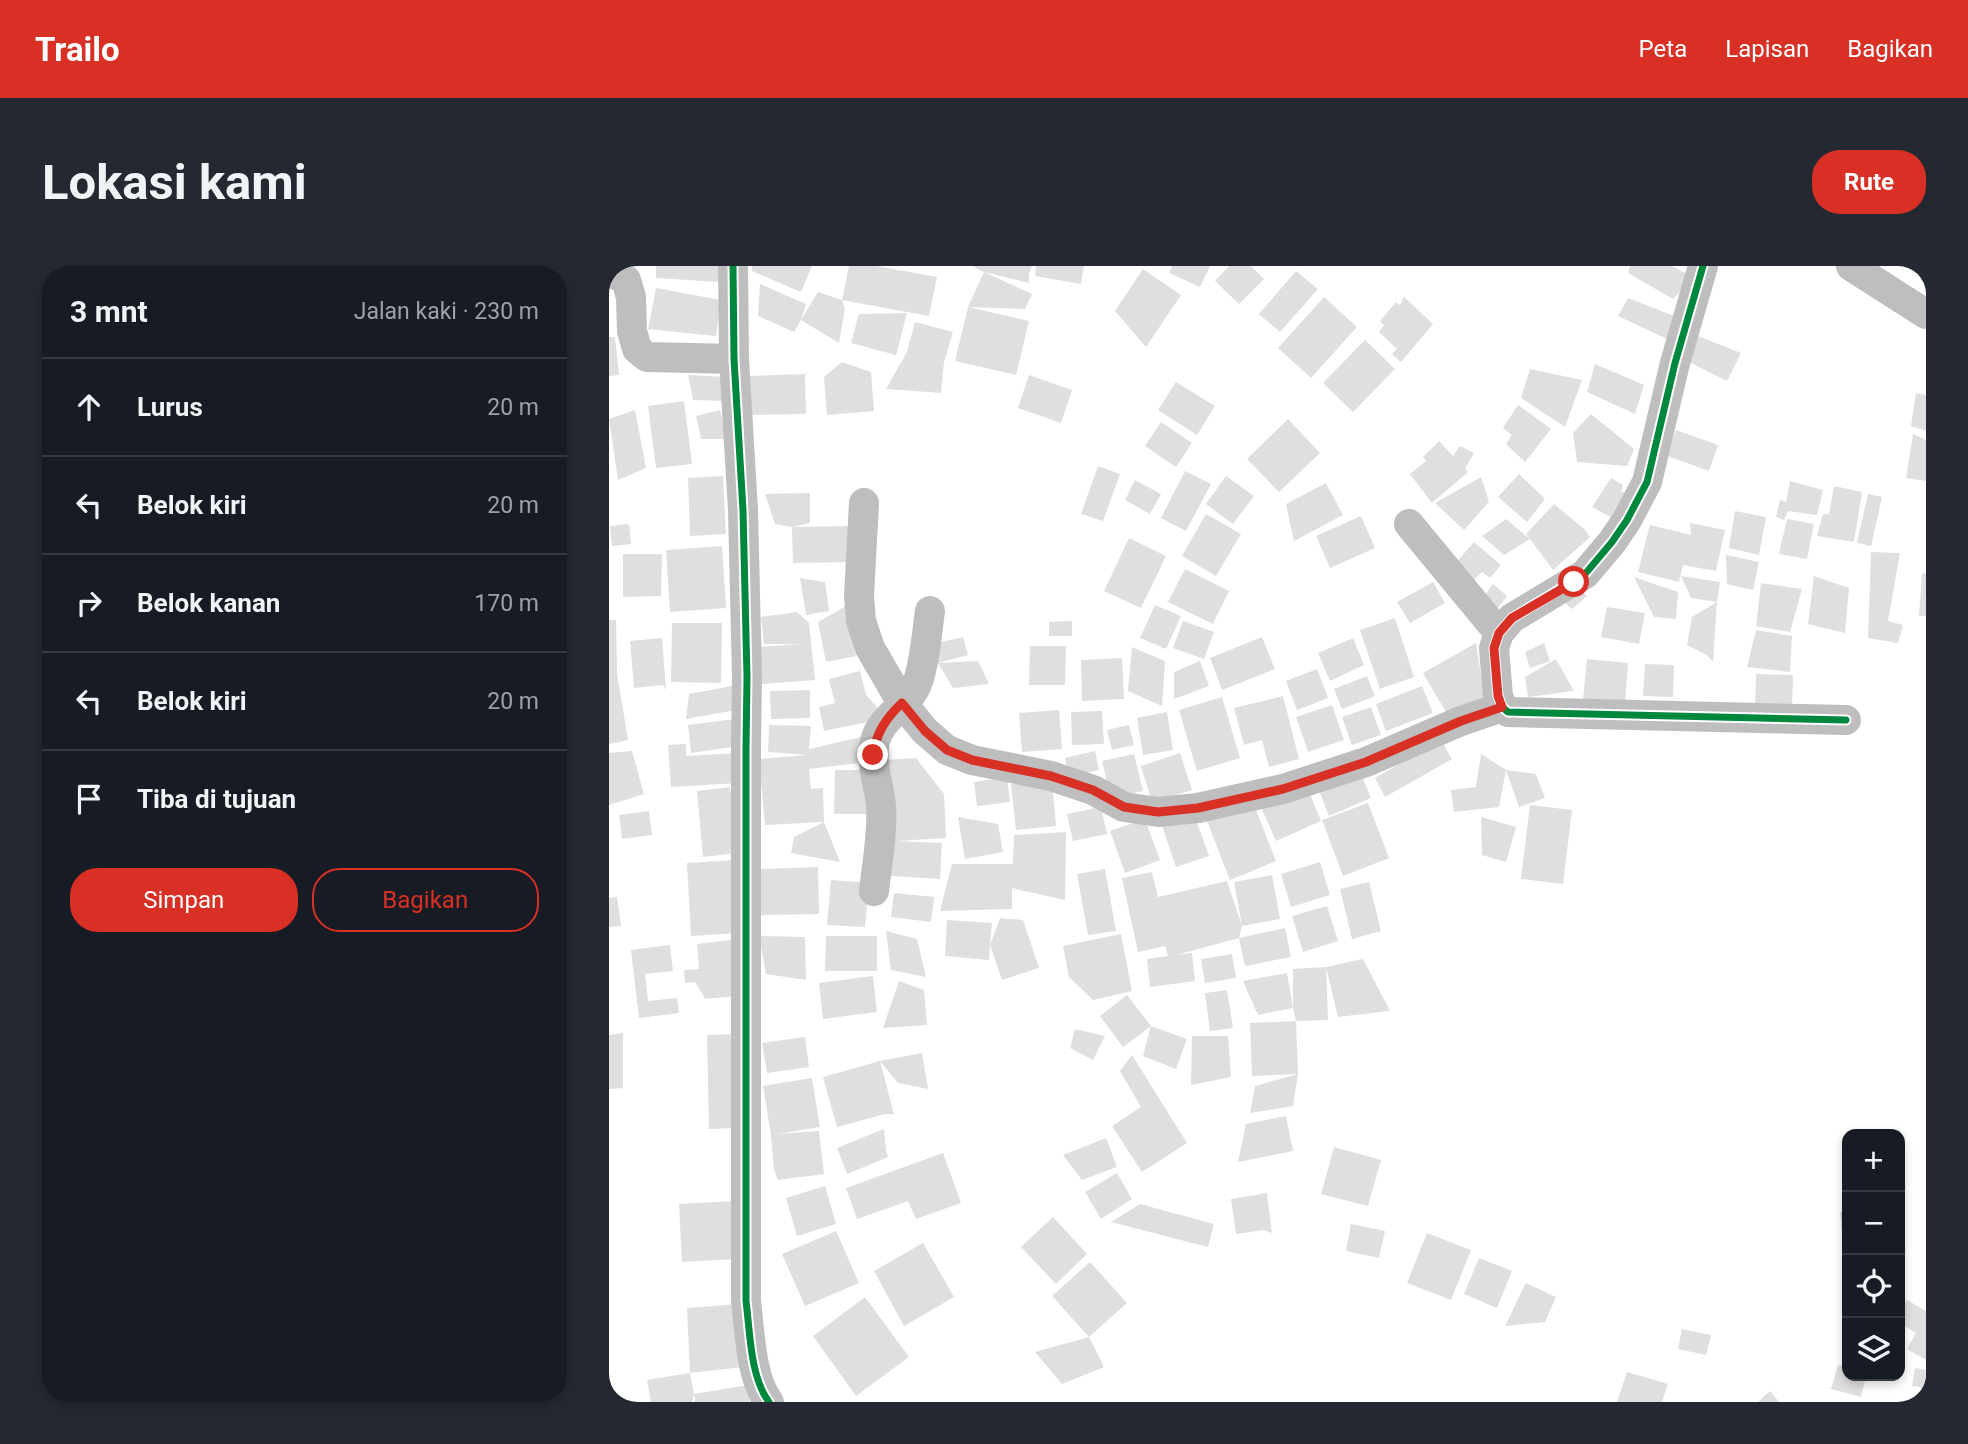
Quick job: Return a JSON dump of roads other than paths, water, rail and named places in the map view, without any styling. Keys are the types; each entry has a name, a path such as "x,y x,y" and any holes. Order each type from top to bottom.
{"street":[{"path":"733,266 734,359 743,486 747,677 746,1301 755,1372 763,1395 769,1402"},
{"path":"1703,266 1675,363 1647,481 1627,520 1585,574 1512,618 1499,633 1494,648 1498,696 1507,712 1520,713 1846,720"},
{"path":"1851,266 1926,314"},
{"path":"609,271 626,280 631,297 632,331 636,349 647,357 734,359"},
{"path":"864,503 859,596 861,621 870,648 902,703 925,731 947,750 972,760 1051,776 1093,790 1124,807 1158,812 1198,808 1283,789 1366,762 1461,721 1502,707"},
{"path":"1409,524 1499,633"},
{"path":"874,891 881,805 873,755 874,744 890,715 915,690 930,611"}]}
